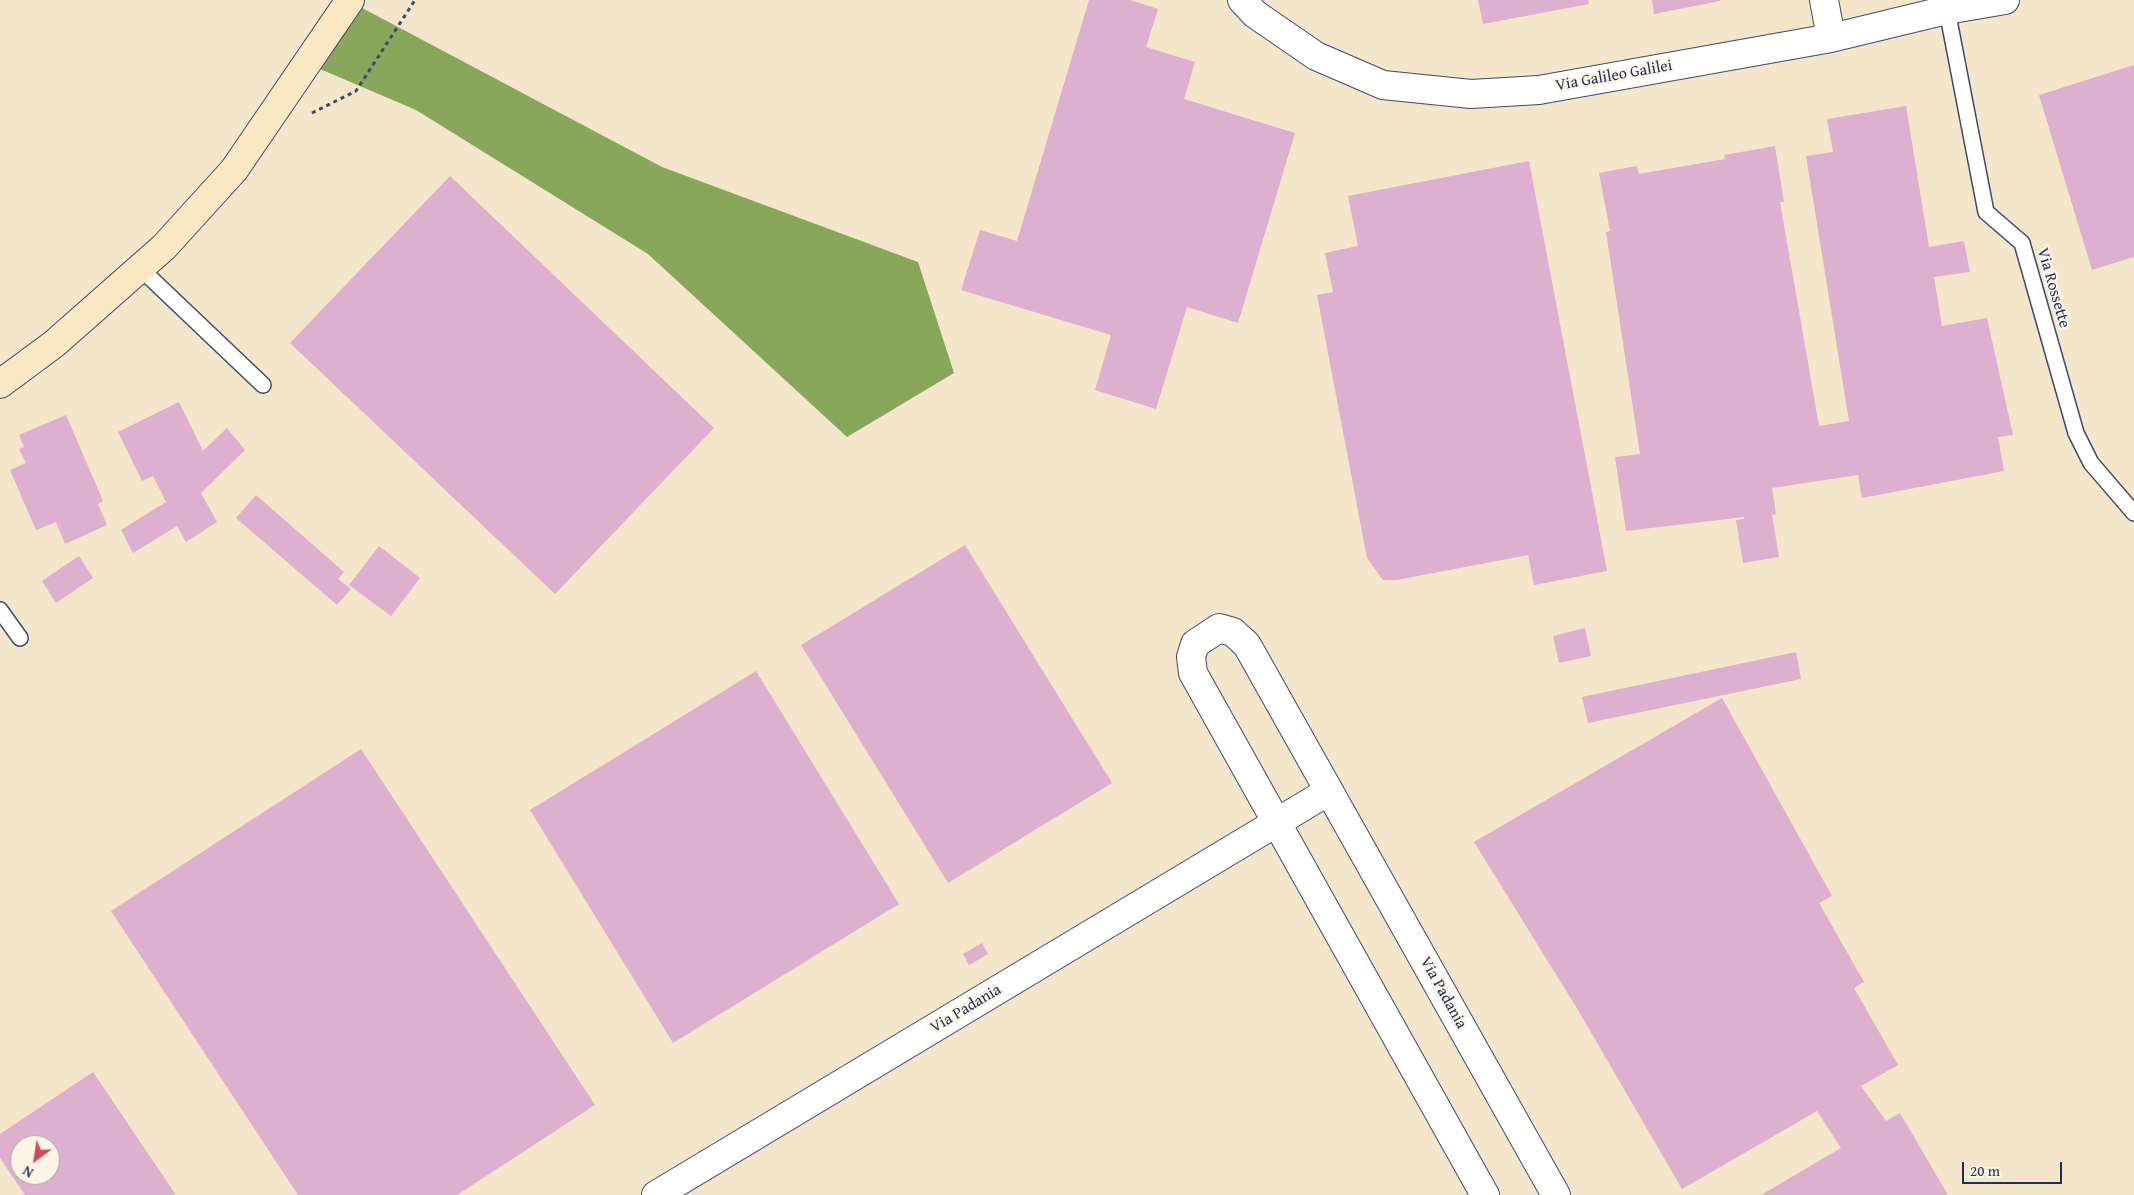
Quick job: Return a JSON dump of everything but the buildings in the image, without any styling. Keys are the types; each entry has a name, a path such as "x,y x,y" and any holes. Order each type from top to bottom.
{"main road":[{"path":"0,384 54,344 164,247 234,170 350,0"}],"street":[{"name":"Via Galileo Galilei","path":"1242,0 1255,14 1316,56 1383,85 1471,94 1539,90 1831,38 1947,10 2005,0"},
{"path":"1824,0 1831,38"},
{"name":"Via Padania","path":"1485,1195 1192,673 1191,657 1195,644 1219,628 1233,632 1247,645 1556,1195"},
{"name":"Via Padania","path":"656,1195 1329,791"}],"lane":[{"name":"Via Rossette","path":"1947,10 1986,212 2022,242 2076,433 2091,463 2134,513"},
{"path":"140,268 263,385"},
{"path":"0,610 20,638"}],"green space":[{"path":"349,1 662,167 918,262 954,373 847,437 648,254 416,110 306,63"}]}
